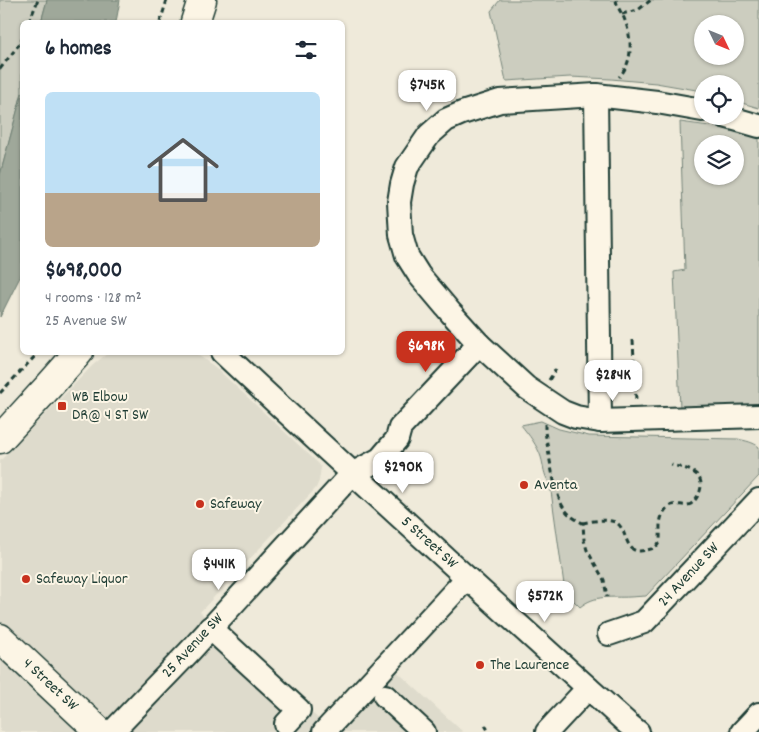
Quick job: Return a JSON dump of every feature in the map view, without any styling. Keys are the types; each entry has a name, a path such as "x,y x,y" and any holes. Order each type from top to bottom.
{"main road":[{"path":"196,20 202,0"},
{"path":"0,439 78,355"},
{"name":"4 Street SW","path":"0,638 100,732"}],"street":[{"path":"694,109 596,95 500,101 446,120 430,135 407,167 399,202 401,235 407,256 419,275 479,344 527,388 562,412 576,417 600,421 759,416"},
{"path":"596,95 600,421"},
{"path":"744,122 759,126"},
{"name":"25 Avenue SW","path":"112,732 352,474 380,459 397,439 400,428 479,344"},
{"name":"5 Street SW","path":"225,355 352,474 638,732"},
{"name":"24 Avenue SW","path":"609,634 644,622 759,500"},
{"path":"324,732 467,578"},
{"path":"210,628 299,710 286,724"},
{"path":"547,732 588,688"},
{"path":"385,696 424,732"},
{"path":"742,732 759,714"}],"path":[{"path":"30,20 38,0"},
{"path":"161,20 167,0"},
{"path":"615,82 626,70 630,43 628,31 616,0"},
{"path":"622,14 638,10 651,0"},
{"path":"0,69 20,43"},
{"path":"633,340 636,399"},
{"path":"0,393 36,355"},
{"path":"545,423 556,490 562,505 569,514 583,523 600,521 616,523 620,526 633,550 655,548 660,538 659,525 661,518 668,507 675,504 688,505 693,503 698,495 701,480 694,472 671,464"},
{"path":"583,523 584,540 587,550 604,580 607,597"},
{"path":"485,725 490,732"}],"shaded area":[{"path":"0,0 47,0 42,20 20,20 20,100 0,175"},
{"path":"47,0 120,0 116,20 42,20"},
{"path":"500,0 759,0 759,108 744,104 744,75 694,75 694,90 656,83 570,77 506,81 491,11"},
{"path":"20,100 20,277 0,317 0,175"},
{"path":"680,122 717,127 759,137 759,404 680,408 674,272 685,270"},
{"path":"106,355 198,355 215,367 321,467 316,488 200,612 332,731 391,666 463,732 0,732 0,461 93,365"},
{"path":"541,421 559,429 589,436 744,440 759,447 759,476 646,596 598,598 580,607 565,592 550,484 537,448 521,425"}],"place":[{"name":"WB Elbow DR@ 4 ST SW","path":"62,406"},
{"name":"Aventa","path":"524,485"},
{"name":"Safeway","path":"200,504"},
{"name":"Safeway Liquor","path":"26,579"},
{"name":"The Laurence","path":"480,665"}]}
